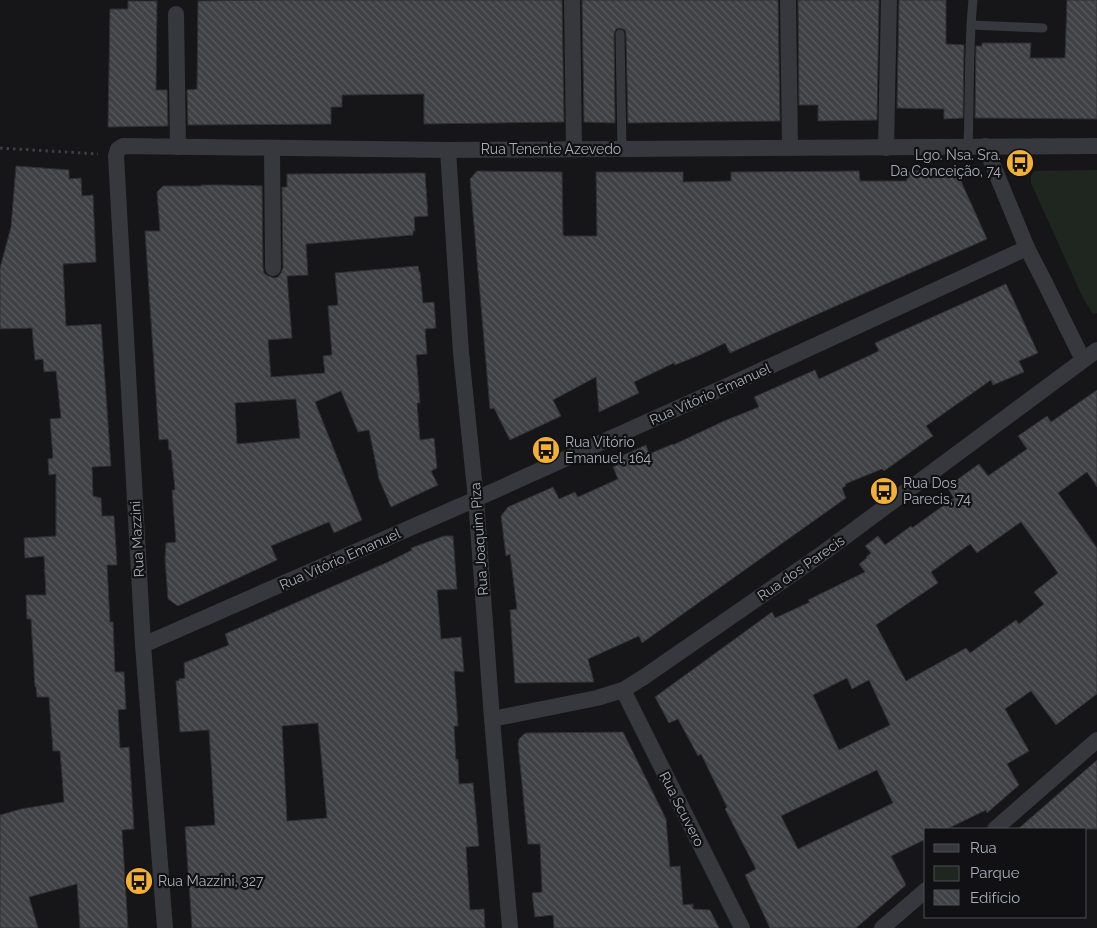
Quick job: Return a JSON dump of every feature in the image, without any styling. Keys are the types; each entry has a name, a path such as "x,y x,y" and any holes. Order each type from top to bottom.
{"street":[{"path":"572,0 574,148"},
{"path":"788,0 790,148"},
{"path":"886,148 889,0"},
{"path":"176,14 178,147"},
{"name":"Rua Tenente Azevedo","path":"117,153 123,146 448,150 1097,146"},
{"path":"985,146 1027,248 1083,360"},
{"path":"272,148 273,268"},
{"name":"Rua Joaquim Piza","path":"448,150 461,353 476,499 510,928"},
{"name":"Rua Mazzini","path":"117,153 143,644 165,928"},
{"name":"Rua Vitório Emanuel","path":"143,644 476,499 1027,248"},
{"name":"Rua dos Parecis","path":"492,719 597,698 622,690 644,677 823,553 1097,350"},
{"name":"Rua Scuvero","path":"622,690 742,928"},
{"path":"996,828 1097,740"},
{"path":"882,928 924,892"}],"lane":[{"path":"968,147 972,0"},
{"path":"971,25 1043,28"},
{"path":"620,34 622,149"}],"path":[{"path":"0,148 117,153"}],"green space":[{"path":"1097,170 1097,313 1093,314 1083,298 1031,183 1031,176 1034,171"}],"building":[{"path":"562,0 564,122 424,124 424,94 342,95 342,107 331,107 331,124 188,125 187,90 197,89 198,1"},
{"path":"582,0 778,0 780,121 628,123 626,34 625,30 620,28 616,29 614,34 615,123 584,122"},
{"path":"798,0 879,0 877,120 818,121 818,105 799,105"},
{"path":"899,0 946,0 946,44 964,45 963,118 944,119 944,109 897,108"},
{"path":"1067,0 1097,0 1097,119 975,118 976,46 982,46 982,43 1031,43 1030,58 1065,58"},
{"path":"128,1 157,1 156,90 167,90 168,126 108,127 110,9 128,9"},
{"path":"16,166 69,170 69,179 81,178 82,196 93,195 96,262 63,264 66,326 101,324 111,466 92,467 93,496 101,498 102,516 114,516 117,565 107,565 110,622 113,622 115,672 124,672 126,709 118,710 120,748 129,747 134,829 122,830 128,928 80,928 77,884 29,897 38,928 0,928 0,815 21,809 64,802 60,751 53,751 49,697 37,697 31,619 27,619 26,595 46,595 44,556 25,558 24,538 56,536 56,474 49,475 48,459 53,458 50,419 61,418 56,371 44,372 43,359 35,360 32,328 0,329 0,268 11,227"},
{"path":"956,170 987,239 730,353 725,343 675,365 674,363 634,382 639,393 599,412 596,377 553,400 561,416 510,440 494,408 490,409 470,179 477,171 562,172 563,235 597,236 596,172 683,172 683,182 731,181 731,172 859,171 860,181 907,181 907,171"},
{"path":"425,173 428,216 414,217 415,231 413,231 413,235 306,244 308,275 287,276 292,338 268,340 271,377 325,373 323,356 332,355 328,306 338,305 335,273 418,266 423,303 434,302 436,328 425,329 427,354 416,355 420,403 417,403 420,440 434,438 437,468 431,471 438,485 391,507 379,479 369,430 358,432 341,391 315,402 362,520 334,533 329,522 271,546 277,560 178,606 168,599 165,559 166,543 176,542 172,490 175,490 168,439 159,440 145,231 160,231 157,192 163,186 262,186 263,268 264,273 268,276 278,277 283,268 282,187 287,187 287,174","holes":["296,399 300,438 237,444 235,403"]},
{"path":"1006,284 1038,353 1019,361 1024,372 993,385 991,380 926,426 933,436 884,471 882,469 845,484 846,486 842,488 846,498 642,643 639,636 588,659 594,682 515,683 510,610 517,609 510,554 506,556 501,516 508,507 553,487 559,499 575,492 578,497 618,479 613,467 618,465 615,459 646,445 649,454 759,407 754,397 815,370 819,379 879,351 875,343"},
{"path":"1097,390 1097,487 1087,472 1058,493 1097,548 1097,694 1056,725 1031,691 1005,709 1029,751 1007,764 1019,785 987,813 986,810 949,828 924,828 924,840 891,856 906,885 856,928 770,928 745,875 756,869 725,809 727,807 701,754 698,756 678,719 669,723 655,697 772,612 775,618 810,602 808,600 865,572 859,564 871,553 865,546 878,536 885,545 954,498 947,487 979,464 988,476 1027,449 1018,436 1047,416 1051,422","holes":["1021,522 1058,573 1034,592 1044,604 1019,624 1016,620 970,653 966,648 906,681 876,625 938,583 931,572 970,544 977,553","847,678 852,689 869,680 890,725 839,750 813,695","877,770 893,803 798,849 781,816"]},
{"path":"444,536 453,536 457,589 437,590 441,639 461,637 464,672 454,671 458,726 454,726 456,760 458,759 459,784 473,783 479,846 466,847 470,910 484,909 485,928 192,928 185,827 215,825 209,730 180,732 176,681 185,678 184,663 229,645 225,634 388,562 412,550 411,548","holes":["318,723 327,818 287,821 282,726"]},
{"path":"623,732 666,819 670,867 680,866 683,905 693,904 693,909 710,910 719,928 554,928 553,915 535,917 532,893 542,892 540,844 528,844 519,739 527,733"},
{"path":"1097,760 1097,829 1019,828"}],"place":[{"name":"Lgo. Nsa. Sra. Da Conceição, 74","path":"1020,163"},
{"name":"Rua Vitório Emanuel, 164","path":"546,450"},
{"name":"Rua Dos Parecis, 74","path":"884,491"},
{"name":"Rua Mazzini, 327","path":"139,881"}]}
